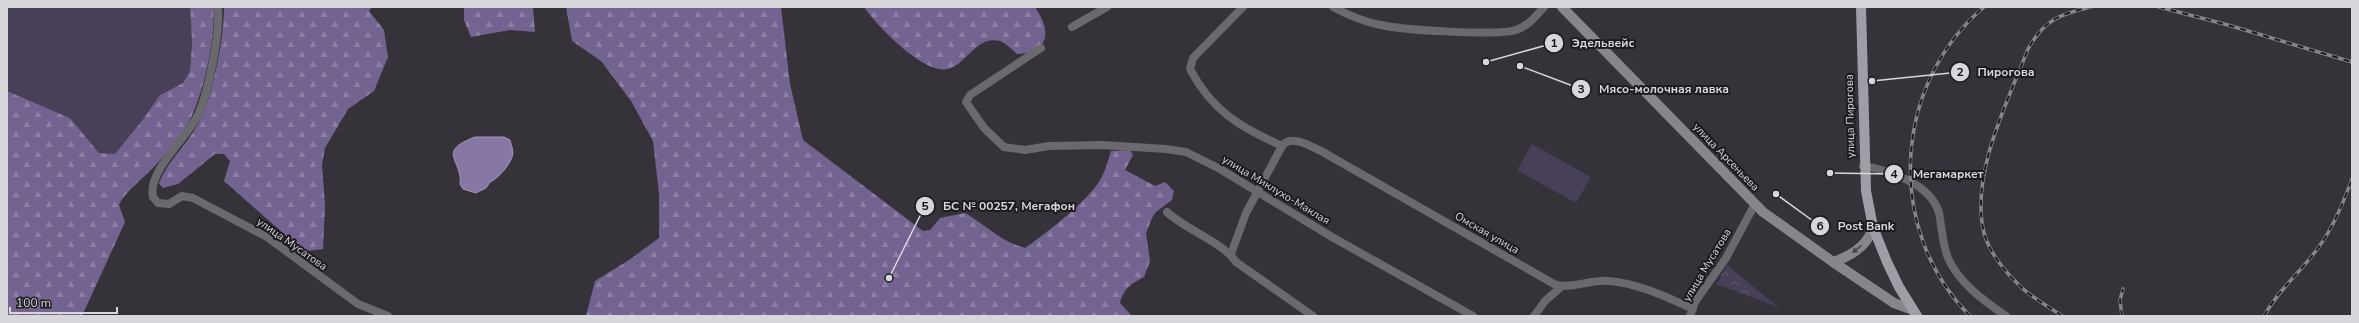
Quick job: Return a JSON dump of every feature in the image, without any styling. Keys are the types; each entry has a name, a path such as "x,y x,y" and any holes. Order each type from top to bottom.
{"main road":[{"name":"улица Арсеньева","path":"1562,7 1755,204 1777,224 1894,302 1915,313"},
{"name":"улица Пирогова","path":"1861,7 1863,166 1873,227 1887,262 1915,313"},
{"path":"1833,262 1847,257 1866,242 1873,227"}],"street":[{"name":"улица Мусатова","path":"218,7 217,30 206,96 197,117 154,182 152,191 153,197 158,202 169,204 182,196 193,198 267,237 358,304 388,316"},
{"path":"1072,27 1107,7"},
{"path":"1231,254 1232,246 1257,192 1282,146 1242,127 1230,118 1207,95 1190,69 1193,58 1243,7"},
{"path":"1333,7 1366,22 1384,26 1465,32 1515,30 1529,23 1544,7"},
{"name":"улица Миклухо-Маклая","path":"1041,48 970,95 966,102 984,128 1004,147 1025,150 1049,146 1102,145 1166,148 1186,152 1220,169 1257,192 1473,316"},
{"name":"Омская улица","path":"1282,146 1287,141 1293,140 1321,151 1554,284 1562,286"},
{"path":"1863,166 1887,172 1909,181 1926,193 1938,212 1943,243 1956,271 1988,304 2006,316"},
{"name":"улица Мусатова","path":"1692,313 1698,297 1726,258 1755,204"},
{"path":"1167,212 1179,223 1231,254 1236,262 1313,316"},
{"path":"1534,316 1545,301 1562,286 1597,280 1615,281 1669,298 1692,313"}],"green space":[{"path":"7,7 190,7 192,42 190,71 183,83 160,95 144,118 115,154 99,153 70,118 7,91"},
{"path":"190,7 214,7 211,49 201,91 191,118 177,140 126,194 119,205 125,222 82,316 7,316 7,91 70,118 99,153 115,154 144,118 160,95 183,83 190,71 192,42"},
{"path":"224,7 372,7 369,11 384,30 388,57 374,91 348,109 325,148 322,165 325,205 323,249 307,251 300,248 224,181 230,161 224,154 215,154 178,184 163,188 159,183 167,167 194,132 203,112 217,67"},
{"path":"464,7 533,7 535,32 510,30 471,37 464,20"},
{"path":"566,7 781,7 790,84 803,140 923,231 930,230 940,218 965,213 1008,242 1025,248 1066,217 1094,188 1103,174 1111,151 1130,150 1133,155 1125,170 1155,186 1165,182 1174,191 1172,200 1156,212 1152,218 1146,233 1150,261 1144,277 1135,282 1126,290 1120,303 1132,316 586,316 595,281 629,260 659,238 659,194 653,141 631,101 601,61 572,41"},
{"path":"864,7 1035,7 1044,24 1045,38 1042,44 1036,49 1017,54 1000,41 992,40 984,42 955,66 948,69 938,69 914,57 902,47 879,25"},
{"path":"1532,144 1591,177 1576,203 1517,170"},
{"path":"1727,265 1778,307 1717,284"}],"shaded area":[{"path":"475,137 504,137 510,140 513,153 510,161 501,174 490,182 486,188 476,193 463,189 460,184 460,176 453,152 456,147 463,142"}],"railway":[{"path":"1970,316 1942,282 1923,243 1913,201 1911,159 1917,117 1931,76 1953,39 1984,7"},
{"path":"2062,316 2025,290 2009,275 1994,255 1984,233 1981,211 1982,187 1986,164 2001,116 2028,49 2034,39 2040,31 2054,20 2070,12 2091,7"},
{"path":"2159,7 2228,25 2352,62"},
{"path":"2264,316 2276,298 2311,257 2323,240 2337,215 2352,179"},
{"path":"2122,316 2120,300 2123,289"}],"place":[{"name":"Эдельвейс","path":"1486,62"},
{"name":"Мясо-молочная лавка","path":"1520,66"},
{"name":"Пирогова","path":"1872,81"},
{"name":"Мегамаркет","path":"1830,173"},
{"name":"Post Bank","path":"1776,194"},
{"name":"БС № 00257, Мегафон","path":"889,278"}]}
